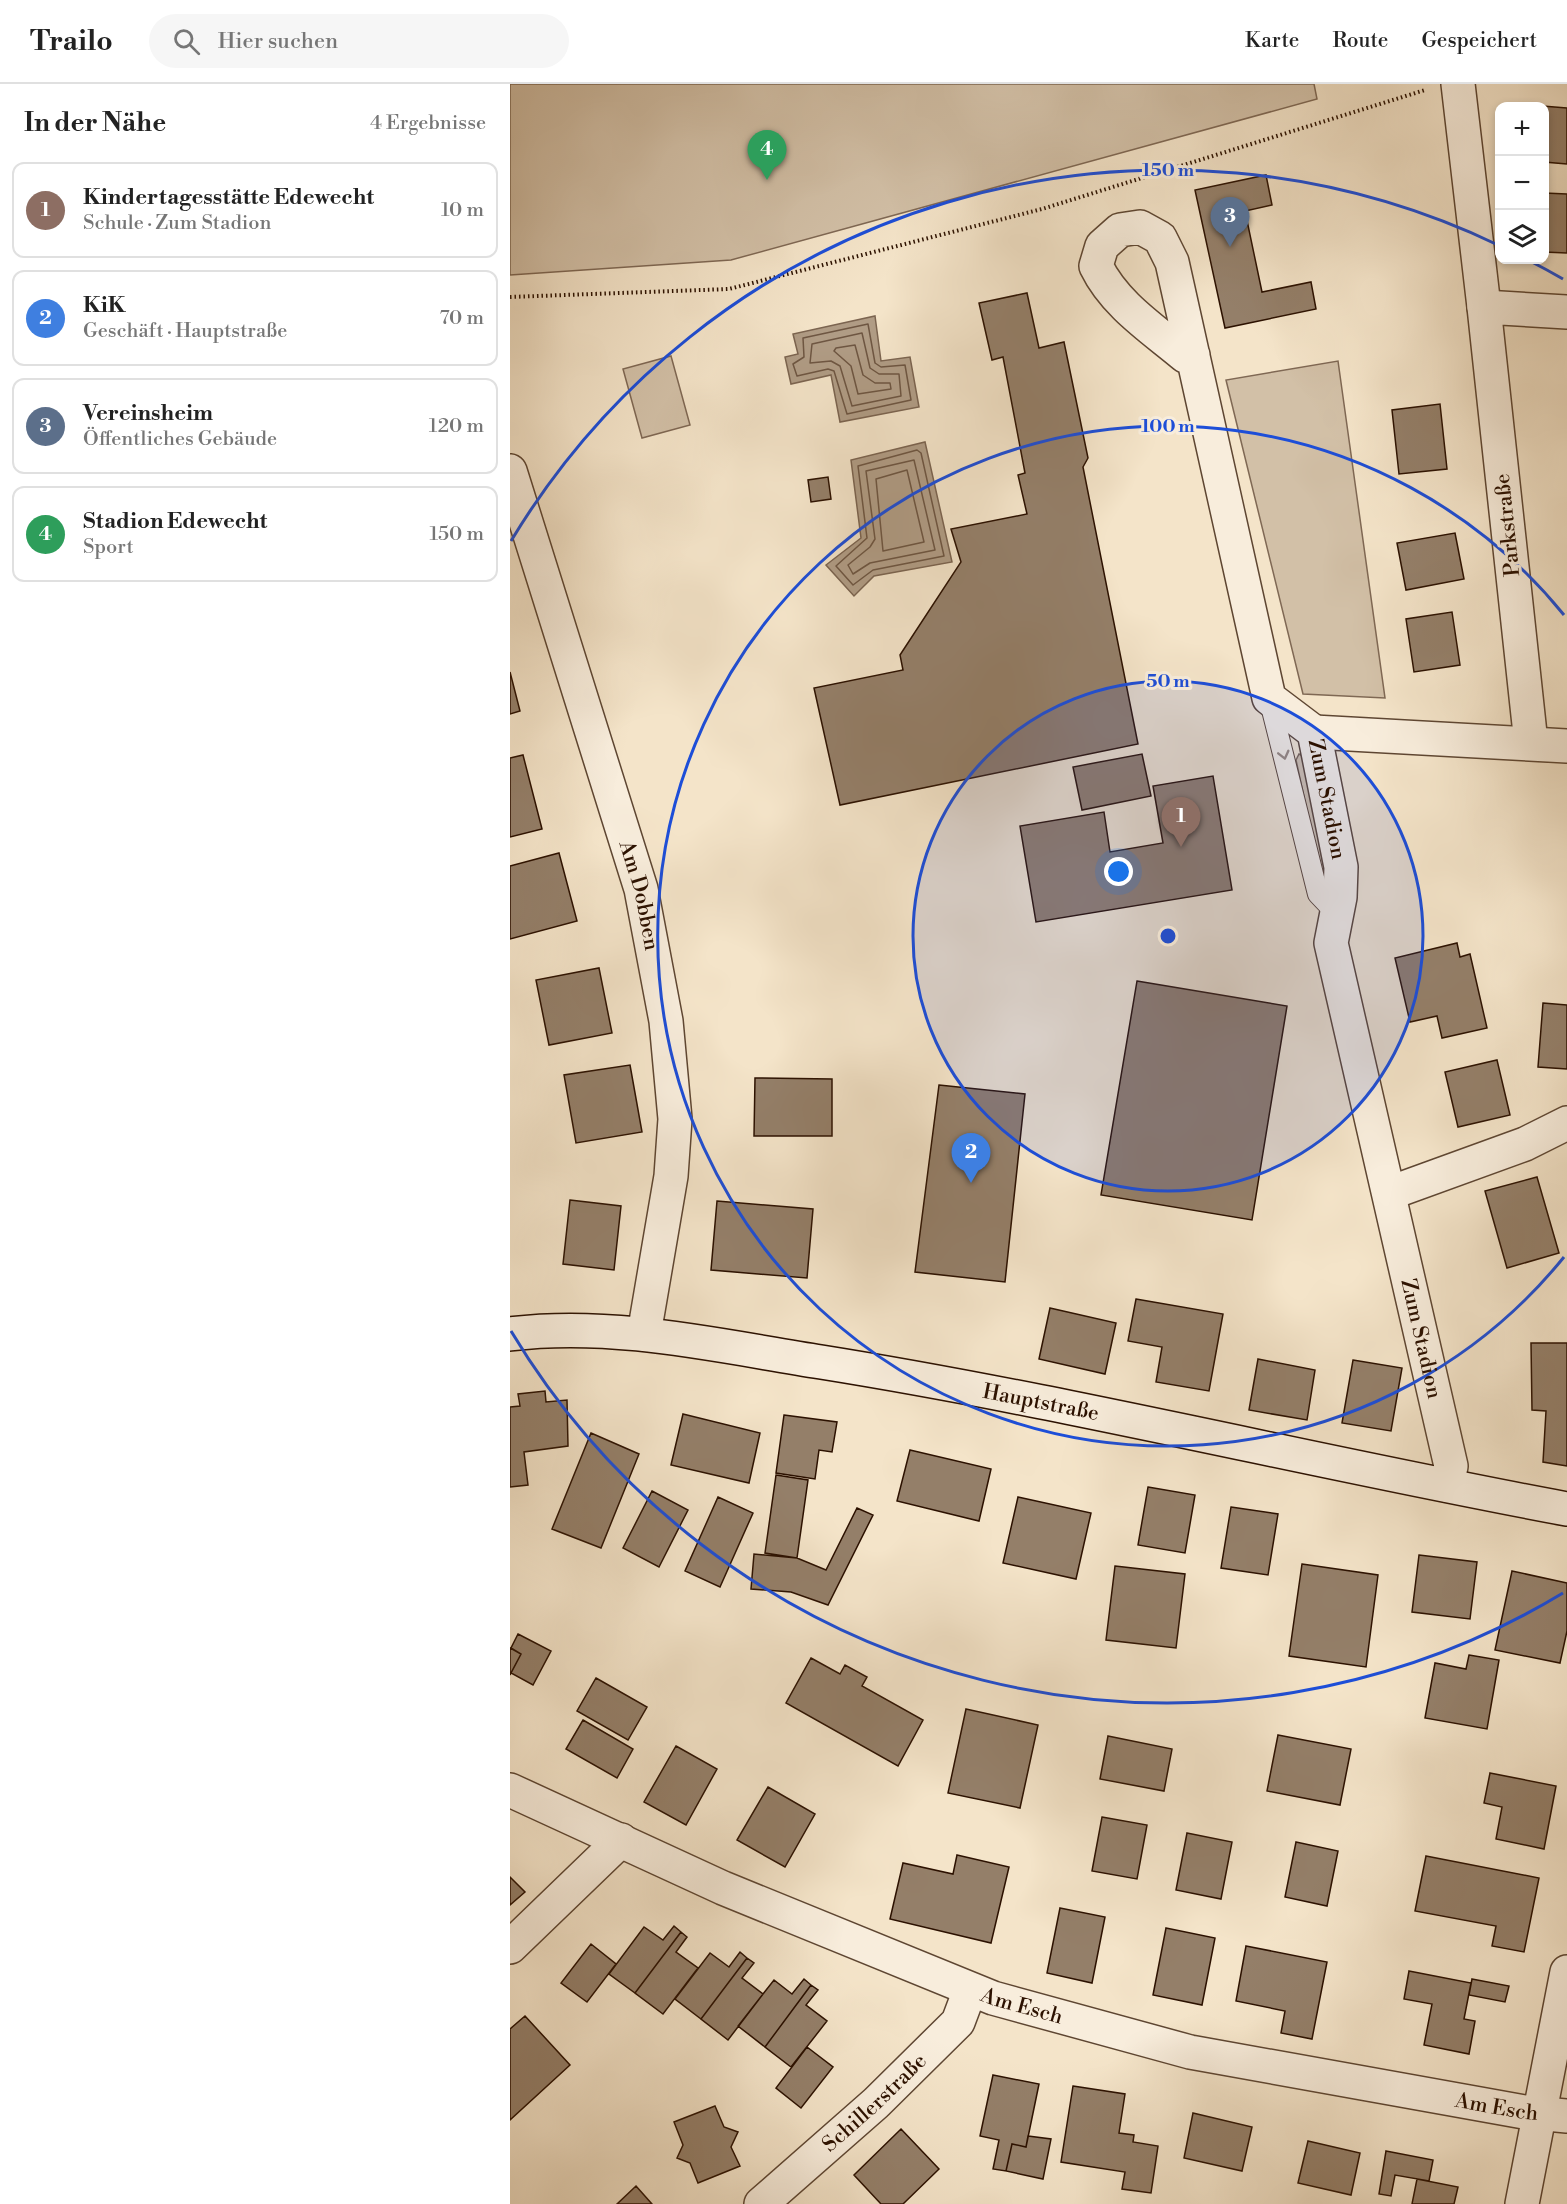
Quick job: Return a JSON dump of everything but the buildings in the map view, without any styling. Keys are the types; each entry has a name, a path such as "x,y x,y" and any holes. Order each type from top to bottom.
{"street":[{"name":"Parkstraße","path":"1445,86 1484,307 1531,743"},
{"path":"1484,307 1567,312"},
{"path":"1193,355 1269,698"},
{"name":"Am Dobben","path":"510,471 641,889 666,1021 675,1119 670,1176 644,1334"},
{"name":"Zum Stadion","path":"1269,698 1314,732 1341,867 1341,897 1331,943 1451,1466 1447,1485"},
{"path":"1314,732 1567,746"},
{"path":"1389,1193 1525,1144 1567,1124"},
{"name":"Hauptstraße","path":"510,1334 538,1331 644,1334 880,1372 1567,1509"},
{"name":"Am Esch","path":"510,1790 723,1888 970,1990 1191,2052 1553,2115"},
{"path":"510,1947 621,1840"},
{"path":"1522,2204 1553,2115 1567,1972"},
{"name":"Schillerstraße","path":"761,2204 876,2103 958,2022 970,1990"}],"lane":[{"path":"1269,698 1318,894 1337,914"}],"path":[{"path":"510,297 729,289 1042,208 1445,86"}],"shaded area":[{"path":"510,84 1314,84 1317,99 731,260 510,275"},
{"path":"671,356 690,425 642,438 623,369"},
{"path":"1338,361 1385,698 1303,694 1226,380"},
{"path":"1299,754 1303,756 1325,874 1322,880 1296,760"}],"water":[{"path":"875,316 881,361 910,357 919,407 840,422 831,375 791,384 785,357 798,354 793,334"},
{"path":"925,442 952,562 874,576 854,596 826,565 861,538 851,460"}],"place":[{"name":"Stadion Edewecht","path":"767,180"},
{"name":"Vereinsheim","path":"1230,247"},
{"name":"Kindertagesstätte Edewecht","path":"1181,847"},
{"name":"KiK","path":"971,1183"}]}
